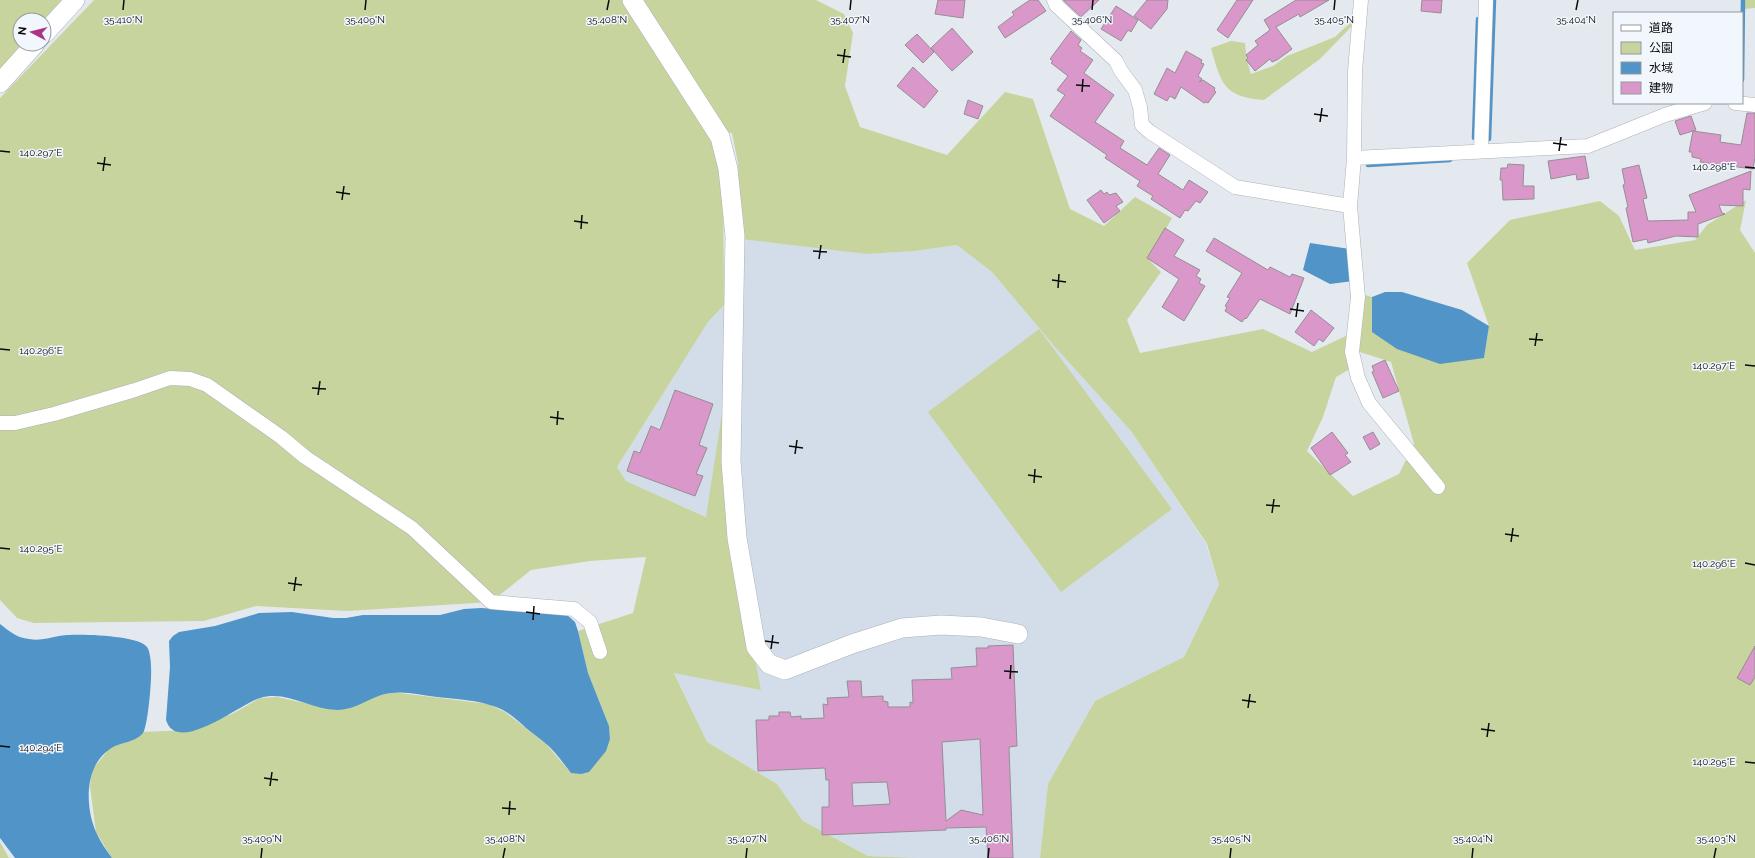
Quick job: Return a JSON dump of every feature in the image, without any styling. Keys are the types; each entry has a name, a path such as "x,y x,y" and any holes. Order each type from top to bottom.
{"street":[{"path":"52,25 75,0"},
{"path":"632,0 720,137 728,169 734,236 731,461 737,538 756,647 769,664 785,670 852,644 902,628 941,625 981,627 1018,634"},
{"path":"1054,0 1056,5 1116,60 1121,71 1135,90 1140,107 1142,125 1150,132 1235,187 1350,206"},
{"path":"1361,0 1355,71 1354,158 1350,206 1358,297 1352,352 1358,378 1369,403 1438,487"},
{"path":"1481,150 1486,0"},
{"path":"0,83 28,52"},
{"path":"1354,158 1481,150 1588,146 1665,115 1702,104"},
{"path":"1743,104 1755,105"},
{"path":"0,422 15,423 54,414 170,378 190,379 207,385 281,437 305,457 412,528 491,602 574,609 590,622 600,652"}],"shaded area":[{"path":"740,239 866,254 915,251 957,245 992,272 1055,347 1131,431 1206,544 1219,585 1184,657 1095,701 1048,784 1040,858 917,858 868,856 803,821 777,784 707,742 674,672 761,690 707,517 626,481 617,467 708,322 724,305"}],"green space":[{"path":"0,0 67,0 52,13 12,12 12,52 20,52 0,74"},
{"path":"94,0 816,0 844,14 853,33 845,86 860,127 947,155 1005,92 1033,99 1070,209 1104,226 1135,197 1172,218 1149,260 1161,272 1127,320 1140,353 1263,329 1312,352 1350,334 1350,369 1336,377 1323,417 1307,451 1353,496 1399,474 1414,444 1391,362 1357,351 1361,294 1372,297 1372,332 1484,358 1489,326 1467,263 1510,220 1600,201 1619,216 1635,250 1695,240 1707,225 1746,200 1740,230 1755,253 1755,858 1040,858 1048,784 1095,701 1184,657 1219,585 1207,544 1131,431 1055,347 992,272 957,245 915,251 866,254 740,239 738,163 732,133 711,129 723,172 724,305 708,322 617,467 626,481 706,517 725,394 727,517 761,690 674,673 707,742 777,784 803,821 868,856 917,858 112,858 96,832 90,786 92,770 110,748 141,732 192,730 234,713 260,698 277,697 336,710 392,692 488,704 505,712 546,744 571,773 610,739 609,726 588,673 578,631 633,613 646,557 590,561 531,570 491,602 347,611 256,606 204,621 34,623 17,618 0,600 0,98 44,52 52,52 52,44"},
{"path":"1743,0 1755,0 1755,8 1743,9"},
{"path":"1354,19 1354,24 1320,59 1264,100 1240,96 1232,92 1226,86 1218,71 1211,48 1231,41 1245,43 1247,61 1251,74 1273,66 1287,56 1335,37"},
{"path":"1039,329 1172,509 1061,592 928,412"},
{"path":"0,842 9,858 0,858"}],"water":[{"path":"1310,243 1350,249 1353,281 1330,284 1303,270"},
{"path":"1385,292 1402,292 1462,310 1489,326 1484,358 1440,364 1397,349 1372,332 1372,297"},
{"path":"481,608 566,614 575,622 588,673 609,726 610,739 606,751 589,772 581,774 571,773 549,746 504,711 474,701 459,699 402,692 384,694 351,708 337,710 318,707 280,696 270,696 251,702 225,717 196,730 183,732 172,730 166,720 170,667 169,641 179,632 215,626 259,613 292,612 333,618 346,618 363,615 440,615 464,609"},
{"path":"0,624 13,634 33,640 66,635 119,637 141,643 148,649 151,662 151,681 145,729 136,739 114,747 101,756 91,776 89,799 92,822 99,839 112,858 15,858 0,838"}],"building":[{"path":"938,0 965,0 963,18 935,14"},
{"path":"1030,0 1038,0 1046,11 1005,38 998,27 1014,15 1012,12"},
{"path":"1063,0 1099,0 1081,17"},
{"path":"1147,0 1168,0 1167,9 1151,29 1134,16"},
{"path":"1237,0 1253,0 1228,38 1217,30"},
{"path":"1296,0 1329,0 1300,17 1299,14 1276,27 1292,49 1277,60 1272,62 1270,59 1255,71 1246,60 1248,58 1246,55 1258,45 1255,41 1270,30 1264,20"},
{"path":"1422,0 1442,0 1441,13 1421,11"},
{"path":"1116,6 1138,20 1131,32 1128,30 1121,41 1101,29"},
{"path":"952,28 973,52 952,71 931,48"},
{"path":"1071,31 1081,40 1078,45 1082,48 1080,51 1093,60 1084,73 1114,95 1095,122 1124,141 1120,148 1147,165 1159,148 1170,155 1158,174 1183,190 1189,180 1208,192 1200,203 1196,201 1188,211 1185,210 1180,218 1151,199 1153,196 1137,186 1140,181 1105,158 1107,155 1050,116 1065,95 1057,90 1068,76 1051,63 1053,61 1050,59"},
{"path":"917,34 934,52 923,63 905,45"},
{"path":"1186,51 1202,60 1201,63 1204,64 1198,76 1202,79 1199,82 1203,80 1215,88 1214,90 1216,92 1208,103 1204,103 1181,87 1175,99 1170,96 1167,101 1154,94 1167,68 1175,73"},
{"path":"913,67 938,91 924,108 897,86"},
{"path":"968,100 983,106 978,119 964,114"},
{"path":"1747,113 1755,113 1755,157 1753,169 1700,162 1701,159 1692,157 1692,152 1689,152 1693,131 1721,135 1720,142 1741,145"},
{"path":"1691,116 1696,130 1680,135 1675,121"},
{"path":"1585,156 1589,178 1577,180 1576,174 1551,179 1548,161"},
{"path":"1508,164 1524,165 1523,186 1534,186 1534,199 1503,200 1502,180 1500,180 1501,168 1507,168"},
{"path":"1639,165 1647,198 1643,199 1648,221 1688,220 1688,212 1696,212 1689,195 1751,171 1750,190 1743,189 1743,206 1719,205 1722,213 1725,214 1698,224 1698,237 1676,236 1648,243 1647,239 1633,242 1626,208 1628,207 1623,185 1625,184 1622,169"},
{"path":"1101,190 1104,194 1107,192 1109,195 1116,193 1123,202 1116,206 1120,211 1104,223 1087,200"},
{"path":"1165,228 1184,240 1174,256 1200,270 1196,276 1201,279 1199,283 1205,286 1184,321 1162,307 1179,279 1147,258"},
{"path":"1214,238 1268,270 1270,267 1290,277 1292,274 1304,278 1290,314 1260,299 1246,319 1245,318 1242,322 1225,311 1227,307 1225,306 1230,298 1227,297 1242,273 1206,251"},
{"path":"1311,310 1334,328 1323,342 1319,339 1314,346 1295,332"},
{"path":"1385,360 1399,391 1383,398 1372,372 1374,371 1372,366"},
{"path":"675,390 713,404 699,445 707,448 696,474 703,476 695,496 627,471 634,451 640,453 651,426 660,430"},
{"path":"1332,432 1348,453 1345,455 1351,462 1330,475 1311,448"},
{"path":"1373,432 1380,444 1370,450 1363,437"},
{"path":"1013,645 1017,746 1009,747 1013,858 988,858 986,827 822,835 822,807 829,807 829,780 826,780 825,768 758,771 756,720 769,720 769,716 779,716 779,712 790,712 791,717 801,716 801,719 824,718 823,704 828,705 827,698 849,697 847,681 861,681 862,697 883,696 883,701 888,702 888,707 910,707 910,702 913,703 912,680 952,679 951,668 977,666 976,648 988,648 988,646","holes":["980,739 983,815 961,810 946,821 942,742","887,782 890,804 853,806 852,783"]},
{"path":"1755,646 1755,677 1750,685 1737,678"}],"waterway":[{"path":"1489,139 1494,0"},
{"path":"1743,0 1743,12"},
{"path":"1474,138 1478,19"},
{"path":"1368,165 1450,160"}]}
